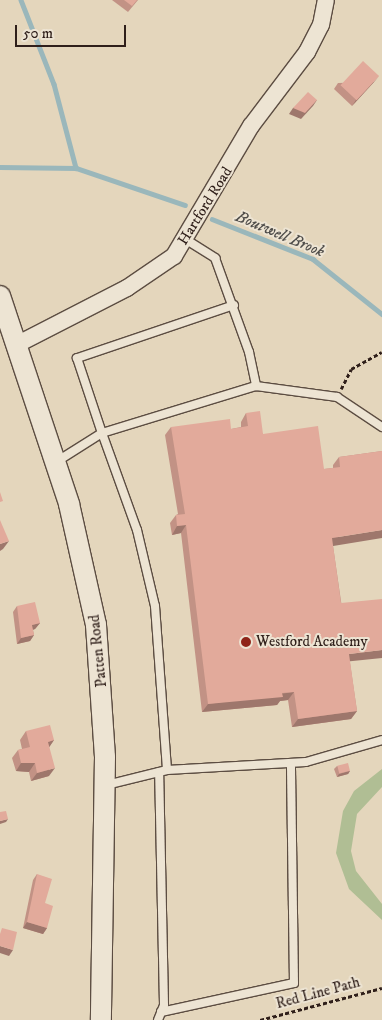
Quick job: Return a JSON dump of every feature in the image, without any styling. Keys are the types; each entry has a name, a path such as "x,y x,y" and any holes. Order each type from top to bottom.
{"street":[{"name":"Hartford Road","path":"16,345 155,271 174,256 251,126 307,52 321,25 326,0"},
{"name":"Patten Road","path":"0,296 56,462 83,553 96,625 104,786 101,1020"}],"lane":[{"path":"185,239 216,258 234,305 256,386"},
{"path":"234,305 77,358 137,530 155,606 163,771 159,1016 294,983 291,763"},
{"path":"56,462 102,433 256,386 337,397 382,427"},
{"path":"104,786 163,771 291,763 382,740"}],"path":[{"path":"337,397 351,369 381,353"},
{"name":"Red Line Path","path":"260,1020 382,988"}],"green space":[{"path":"382,769 382,787 357,814 351,851 356,871 382,904 382,920 349,889 336,853 343,811 354,791"}],"building":[{"path":"124,0 137,0 132,6"},
{"path":"363,61 379,76 357,100 340,85"},
{"path":"308,92 317,100 305,113 293,108"},
{"path":"260,411 263,434 318,426 324,469 340,467 339,457 382,451 382,530 332,538 341,603 382,599 382,650 349,654 357,711 298,719 294,692 282,693 283,697 208,704 186,525 177,526 176,515 185,514 171,427 230,419 231,429 248,426 246,413"},
{"path":"0,520 9,541 0,544"},
{"path":"35,602 40,623 32,625 34,635 21,638 17,606"},
{"path":"50,725 54,740 48,742 55,768 37,773 35,763 21,763 18,750 30,747 26,731"},
{"path":"348,763 350,771 339,773 337,766"},
{"path":"6,811 8,819 0,821 0,812"},
{"path":"37,874 52,879 45,903 53,906 47,928 27,922"},
{"path":"2,928 17,932 13,950 0,946"}],"waterway":[{"path":"21,0 54,84 76,168"},
{"name":"Boutwell Brook","path":"0,167 76,168 185,205"},
{"name":"Boutwell Brook","path":"212,219 313,259 382,314"}],"place":[{"name":"Westford Academy","path":"246,642"}]}
